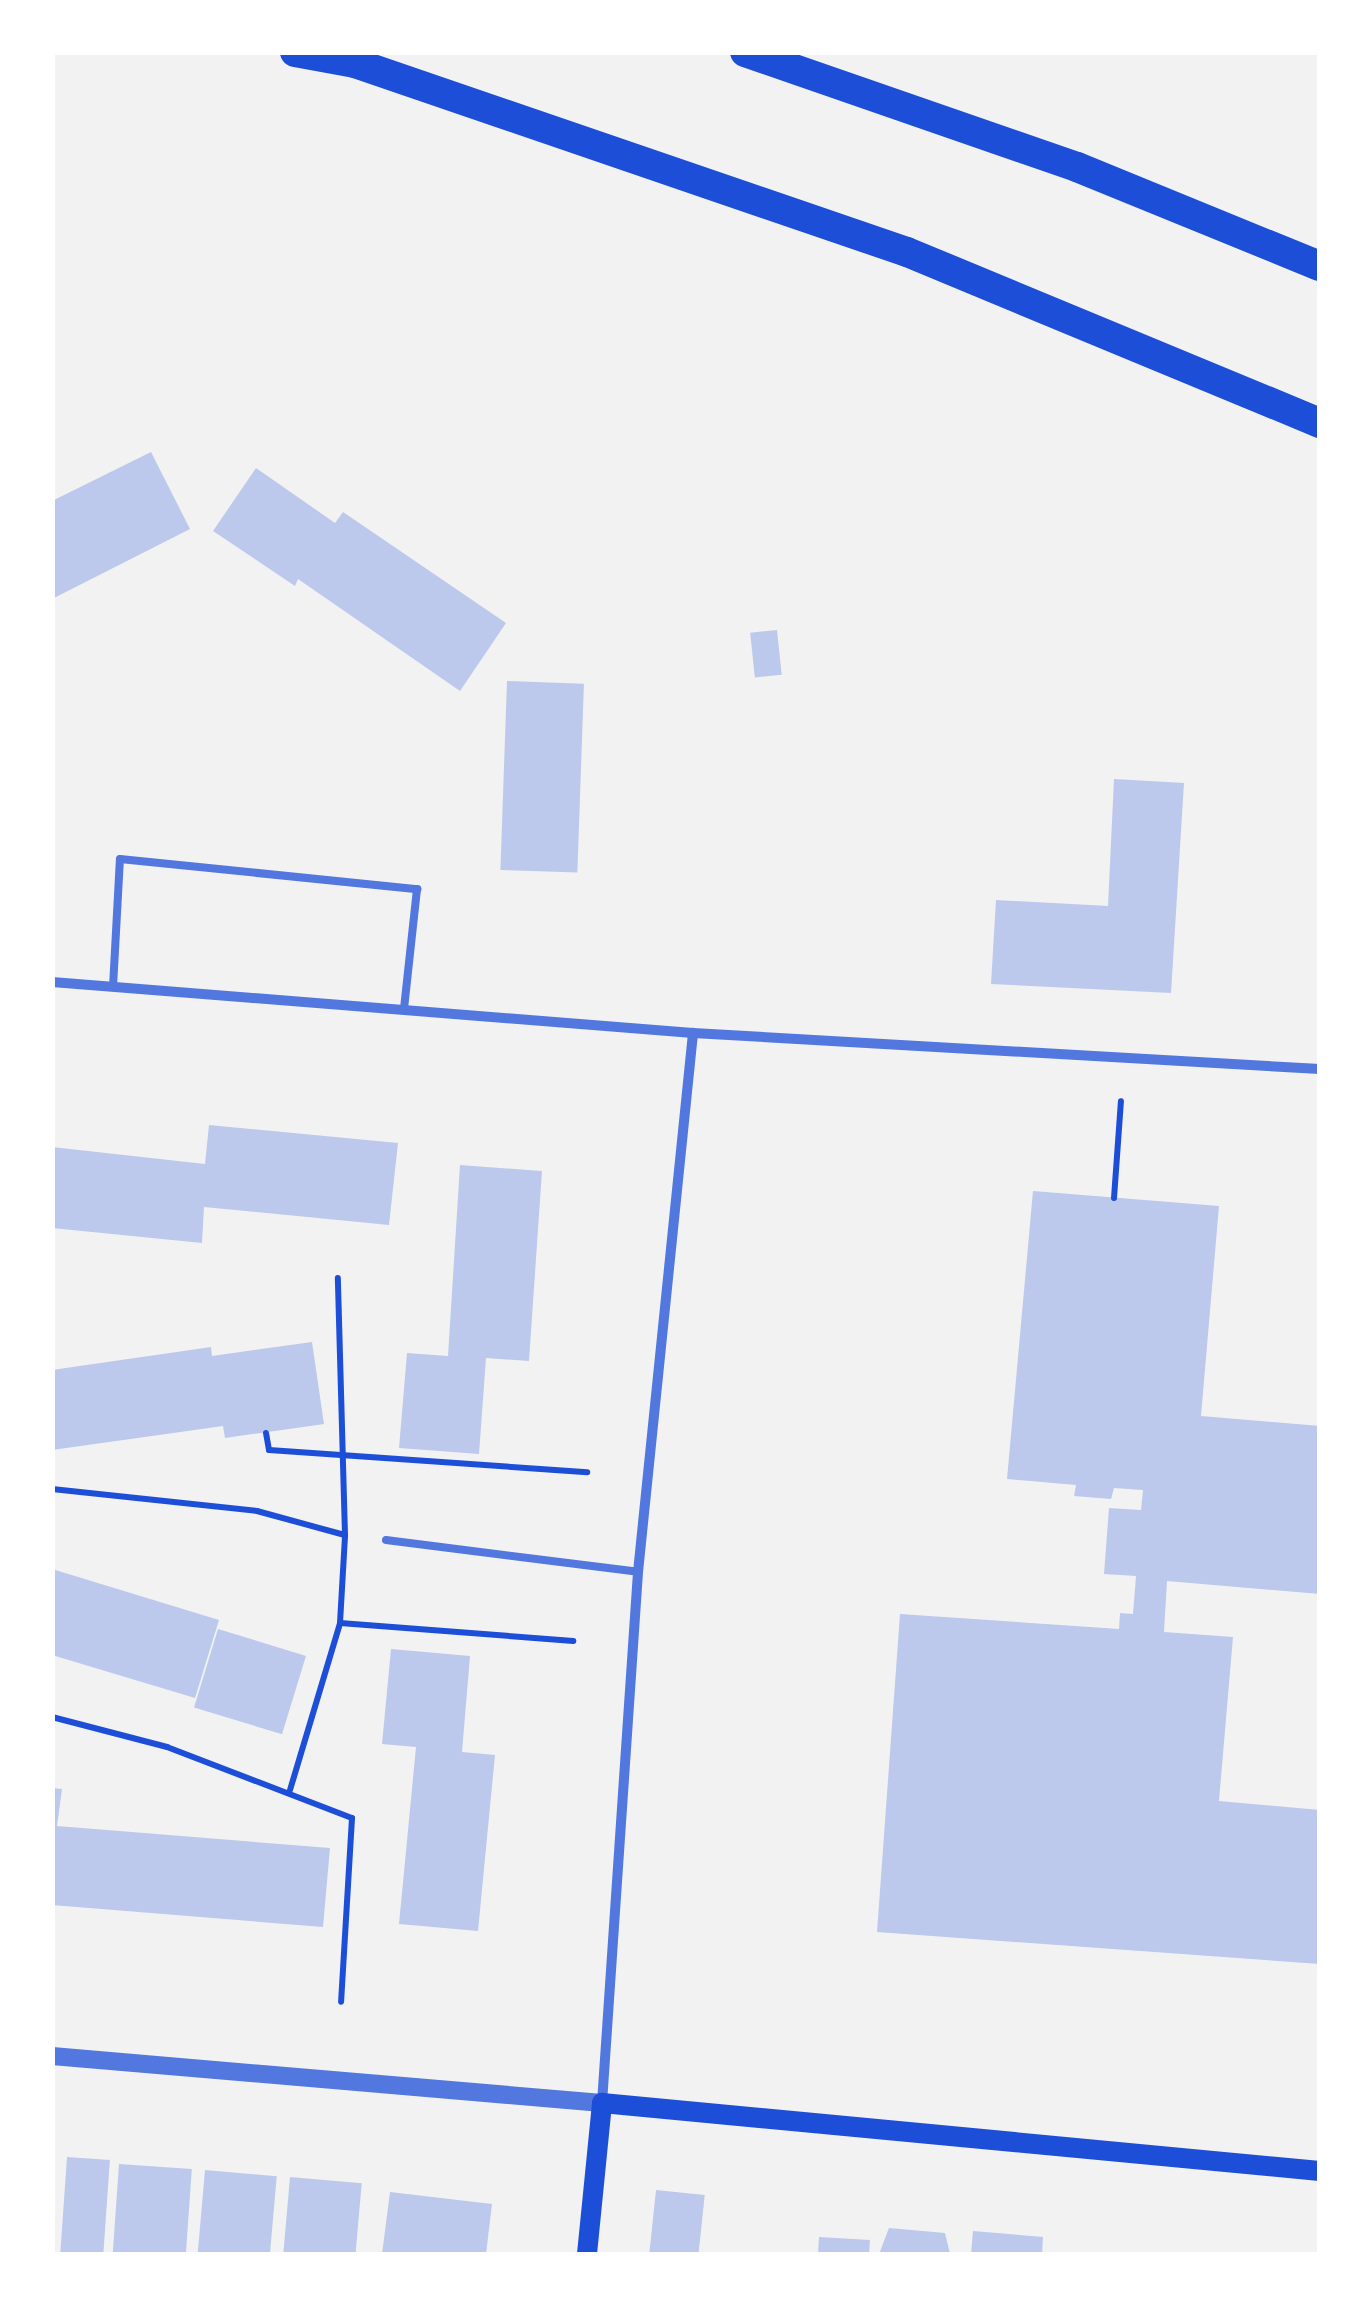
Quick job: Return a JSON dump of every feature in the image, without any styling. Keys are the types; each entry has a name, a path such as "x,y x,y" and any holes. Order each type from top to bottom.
{"highway":[{"path":"294,52 355,62 907,252 1320,423"},
{"path":"745,52 1077,166 1320,266"}],"main road":[{"path":"587,2254 602,2103 1320,2172"}],"street":[{"path":"52,982 693,1033 1320,1069"},
{"path":"52,2056 602,2103 638,1572 693,1033"}],"lane":[{"path":"113,986 120,859 417,888 404,1010"},
{"path":"386,1540 638,1572"}],"path":[{"path":"1114,1198 1121,1101"},
{"path":"290,1790 340,1622 345,1535 338,1278"},
{"path":"266,1432 269,1450 587,1472"},
{"path":"52,1489 256,1510 345,1535"},
{"path":"340,1622 574,1641"},
{"path":"52,1718 290,1790 352,1818 341,2002"}],"building":[{"path":"151,452 190,529 52,599 52,501"},
{"path":"256,468 335,523 343,512 506,623 460,691 298,579 295,586 213,531"},
{"path":"777,630 782,675 755,678 750,633"},
{"path":"507,681 584,684 577,873 500,870"},
{"path":"1114,779 1184,783 1171,993 991,984 996,900 1108,906"},
{"path":"209,1125 398,1143 389,1225 204,1207 202,1243 52,1228 52,1147 205,1164"},
{"path":"460,1165 542,1171 529,1361 486,1358 479,1454 399,1448 407,1353 448,1356"},
{"path":"1033,1191 1219,1206 1201,1416 1320,1426 1320,1594 1167,1581 1164,1632 1233,1637 1219,1801 1320,1810 1320,1964 877,1932 900,1614 1119,1629 1120,1613 1133,1614 1136,1576 1104,1574 1109,1508 1141,1510 1143,1490 1114,1488 1111,1499 1074,1496 1076,1485 1007,1479"},
{"path":"312,1342 324,1424 225,1438 223,1426 52,1450 52,1370 211,1347 212,1356"},
{"path":"52,1569 219,1620 195,1698 52,1655"},
{"path":"218,1629 306,1656 282,1734 194,1707"},
{"path":"391,1649 470,1656 462,1752 495,1755 478,1931 399,1924 416,1747 382,1744"},
{"path":"52,1788 62,1789 57,1826 330,1848 323,1927 52,1905"},
{"path":"67,2157 110,2160 103,2254 60,2254"},
{"path":"119,2164 192,2169 186,2254 113,2254"},
{"path":"205,2170 277,2176 270,2254 198,2254"},
{"path":"290,2177 362,2183 356,2254 283,2254"},
{"path":"656,2190 705,2195 699,2254 649,2254"},
{"path":"390,2192 492,2204 486,2254 382,2254"},
{"path":"889,2228 945,2233 950,2254 879,2254"},
{"path":"973,2231 1043,2237 1042,2254 971,2254"},
{"path":"819,2237 870,2240 869,2254 818,2254"}]}
